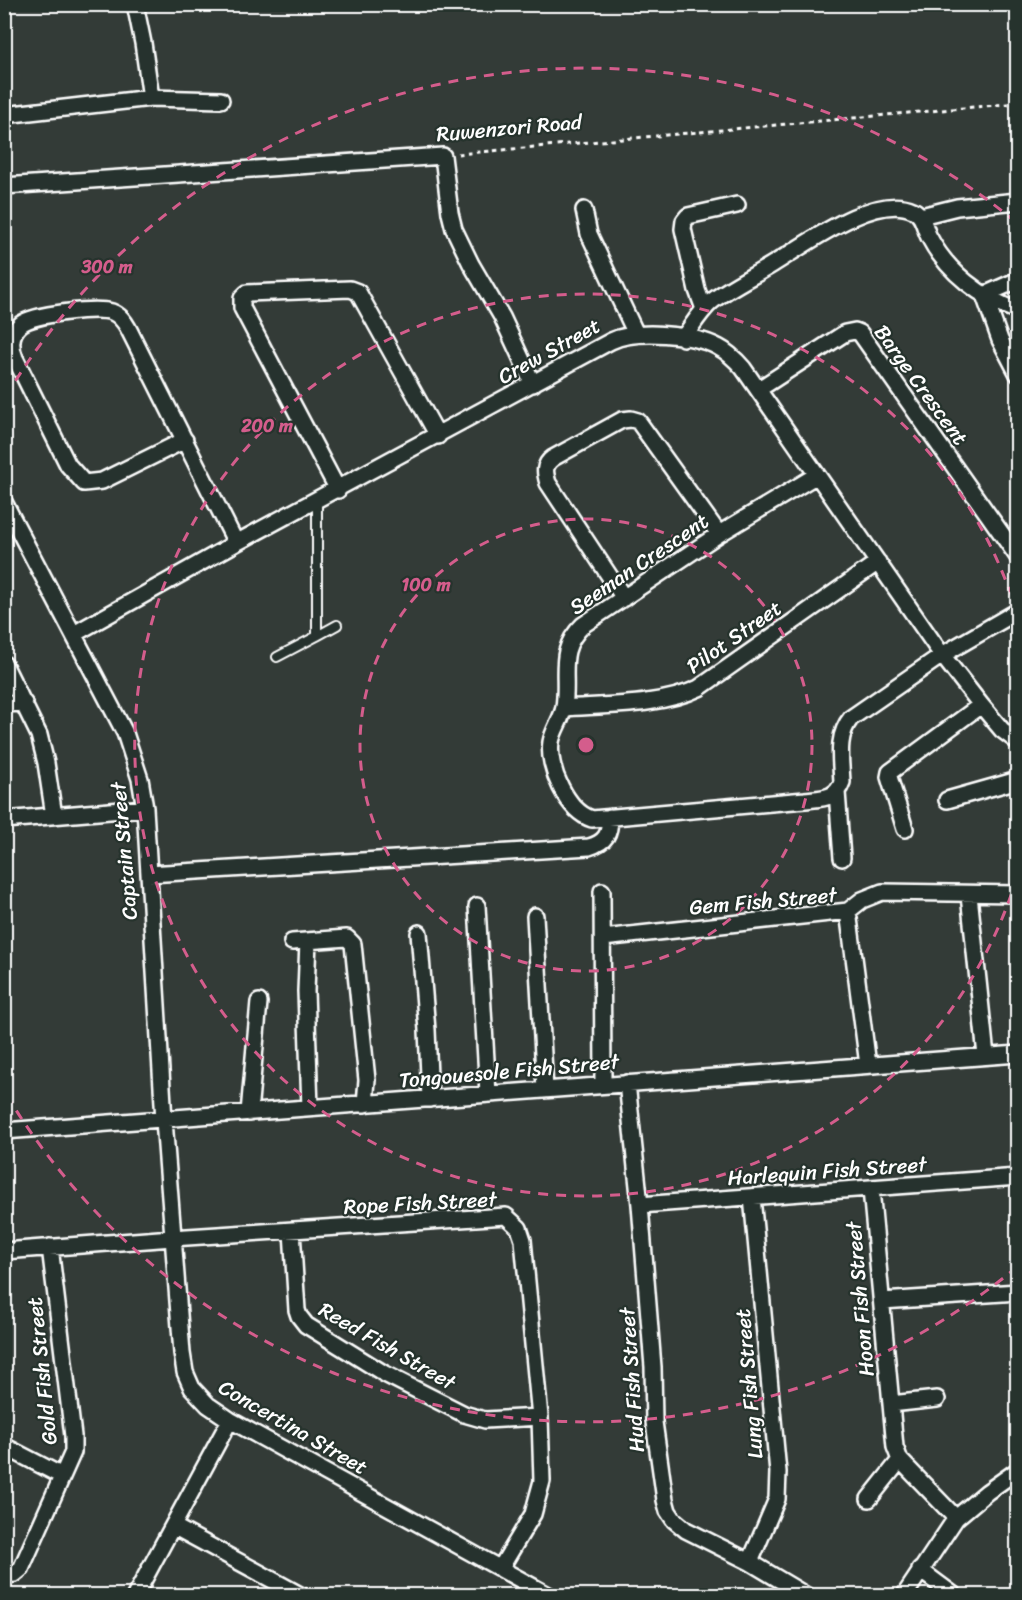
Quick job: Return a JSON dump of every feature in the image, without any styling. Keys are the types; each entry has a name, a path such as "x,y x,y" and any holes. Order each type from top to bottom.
{"street":[{"path":"135,4 151,99"},
{"path":"4,115 151,99 221,100"},
{"path":"443,156 454,229 471,264 502,317 533,384"},
{"name":"Ruwenzori Road","path":"4,186 443,156"},
{"path":"921,216 957,207 1017,201"},
{"path":"704,309 697,290 683,229 684,221 688,216 737,205"},
{"path":"682,338 704,309 732,287 831,229 864,214 896,206 914,210 921,216 929,237 953,270 969,285 1000,305 1017,311"},
{"path":"584,210 589,234 636,334"},
{"path":"984,295 1017,280"},
{"path":"338,490 242,308 242,298 247,293 350,289 358,292 438,436"},
{"path":"984,295 1000,340 1017,374"},
{"path":"185,440 102,481 84,483 78,479 68,465 15,358 12,340 17,329 25,322 66,312 99,310 115,314 128,328 185,440 236,543"},
{"name":"Barge Crescent","path":"759,389 845,333 855,331 861,333 1017,557"},
{"name":"Crew Street","path":"74,634 236,543 619,337 636,334 682,338 703,341 726,351 743,368 942,655 1002,730 1017,741"},
{"path":"624,598 548,483 545,469 547,463 553,458 622,420 630,418 638,421 719,534"},
{"name":"Seeman Crescent","path":"817,476 719,534 573,634 565,658 564,708 551,742 554,770 563,793 585,817 592,819 817,799 828,797 840,787"},
{"name":"Captain Street","path":"4,502 124,733 139,773 145,808 164,1119"},
{"name":"Pilot Street","path":"564,708 667,699 687,695 878,562"},
{"path":"842,858 841,742 845,726 857,714 942,655 1017,611"},
{"path":"4,664 42,746 54,816"},
{"path":"4,704 24,703"},
{"path":"905,829 889,777 890,772 981,705"},
{"path":"947,800 1017,780"},
{"path":"4,820 145,808"},
{"path":"149,874 589,847 600,844 607,837 610,817"},
{"path":"602,891 603,1085"},
{"path":"848,911 862,900 882,892 1017,894"},
{"path":"969,895 986,1056"},
{"path":"477,906 488,1094"},
{"name":"Gem Fish Street","path":"603,938 848,911 868,1065"},
{"path":"535,916 545,1089"},
{"path":"419,933 430,1099"},
{"path":"310,1108 306,991 300,942 347,938 353,944 366,1069 366,1104"},
{"path":"249,1113 259,1002"},
{"name":"Tongouesole Fish Street","path":"4,1131 1017,1054"},
{"name":"Hud Fish Street","path":"627,1083 640,1205 653,1367 654,1422 668,1511 674,1520 686,1530 750,1562 807,1596"},
{"name":"Concertina Street","path":"164,1119 182,1353 185,1372 192,1388 208,1405 230,1420 550,1596"},
{"name":"Harlequin Fish Street","path":"640,1205 1017,1177"},
{"name":"Hoon Fish Street","path":"871,1189 895,1447 900,1460"},
{"name":"Lung Fish Street","path":"750,1562 777,1499 778,1472 752,1197"},
{"name":"Rope Fish Street","path":"4,1251 506,1216 519,1228 523,1240 540,1417 542,1481 533,1514 500,1569"},
{"name":"Reed Fish Street","path":"292,1231 296,1304 299,1316 306,1325 385,1374 464,1414 485,1419 540,1417"},
{"name":"Gold Fish Street","path":"4,1575 15,1574 21,1569 71,1457 73,1436 50,1247"},
{"path":"882,1301 1017,1292"},
{"name":"Hoon Fish Street","path":"891,1404 937,1399"},
{"path":"135,1596 230,1420"},
{"path":"4,1446 62,1476"},
{"path":"869,1499 900,1460 956,1518"},
{"path":"904,1596 956,1518 987,1491 1017,1470"},
{"path":"173,1526 302,1596"},
{"path":"920,1570 955,1596"}],"lane":[{"path":"316,501 317,636"},
{"path":"277,657 337,625"}],"path":[{"name":"Ruwenzori Road","path":"443,156 1017,103"}]}
